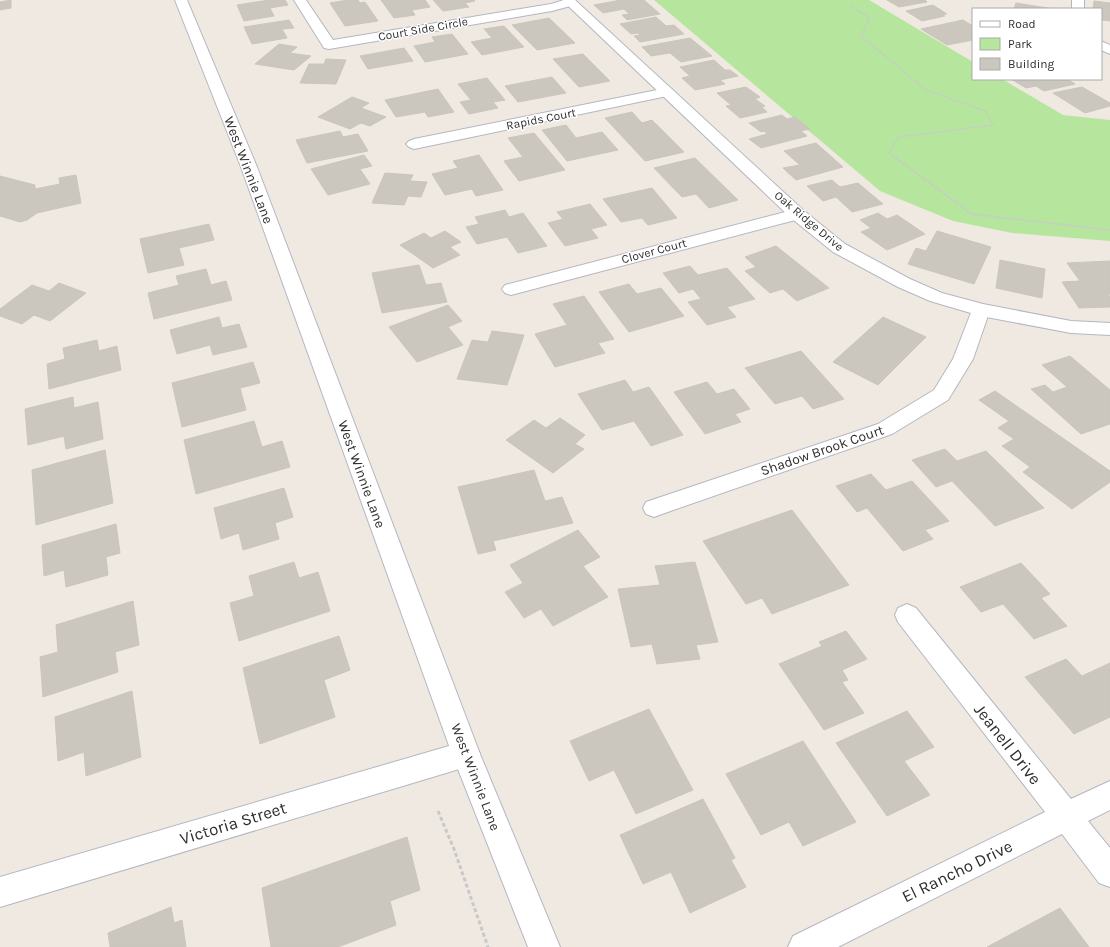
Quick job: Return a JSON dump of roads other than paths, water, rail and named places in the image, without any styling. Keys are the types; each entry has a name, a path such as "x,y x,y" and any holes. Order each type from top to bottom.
{"street":[{"name":"West Winnie Lane","path":"181,0 249,167 466,754 544,947"},
{"name":"Court Side Circle","path":"300,0 329,45 552,7 569,1"},
{"name":"Oak Ridge Drive","path":"569,1 797,214 839,248 872,267 936,297 981,310 1072,327 1110,329"},
{"name":"Rapids Court","path":"414,144 667,92"},
{"name":"Clover Court","path":"510,289 797,214"},
{"name":"Shadow Brook Court","path":"654,508 885,429 940,396 963,359 981,310"},
{"name":"Jeanell Drive","path":"907,615 1110,872"},
{"name":"Victoria Street","path":"0,892 466,754"},
{"name":"El Rancho Drive","path":"804,947 1110,795"}]}
